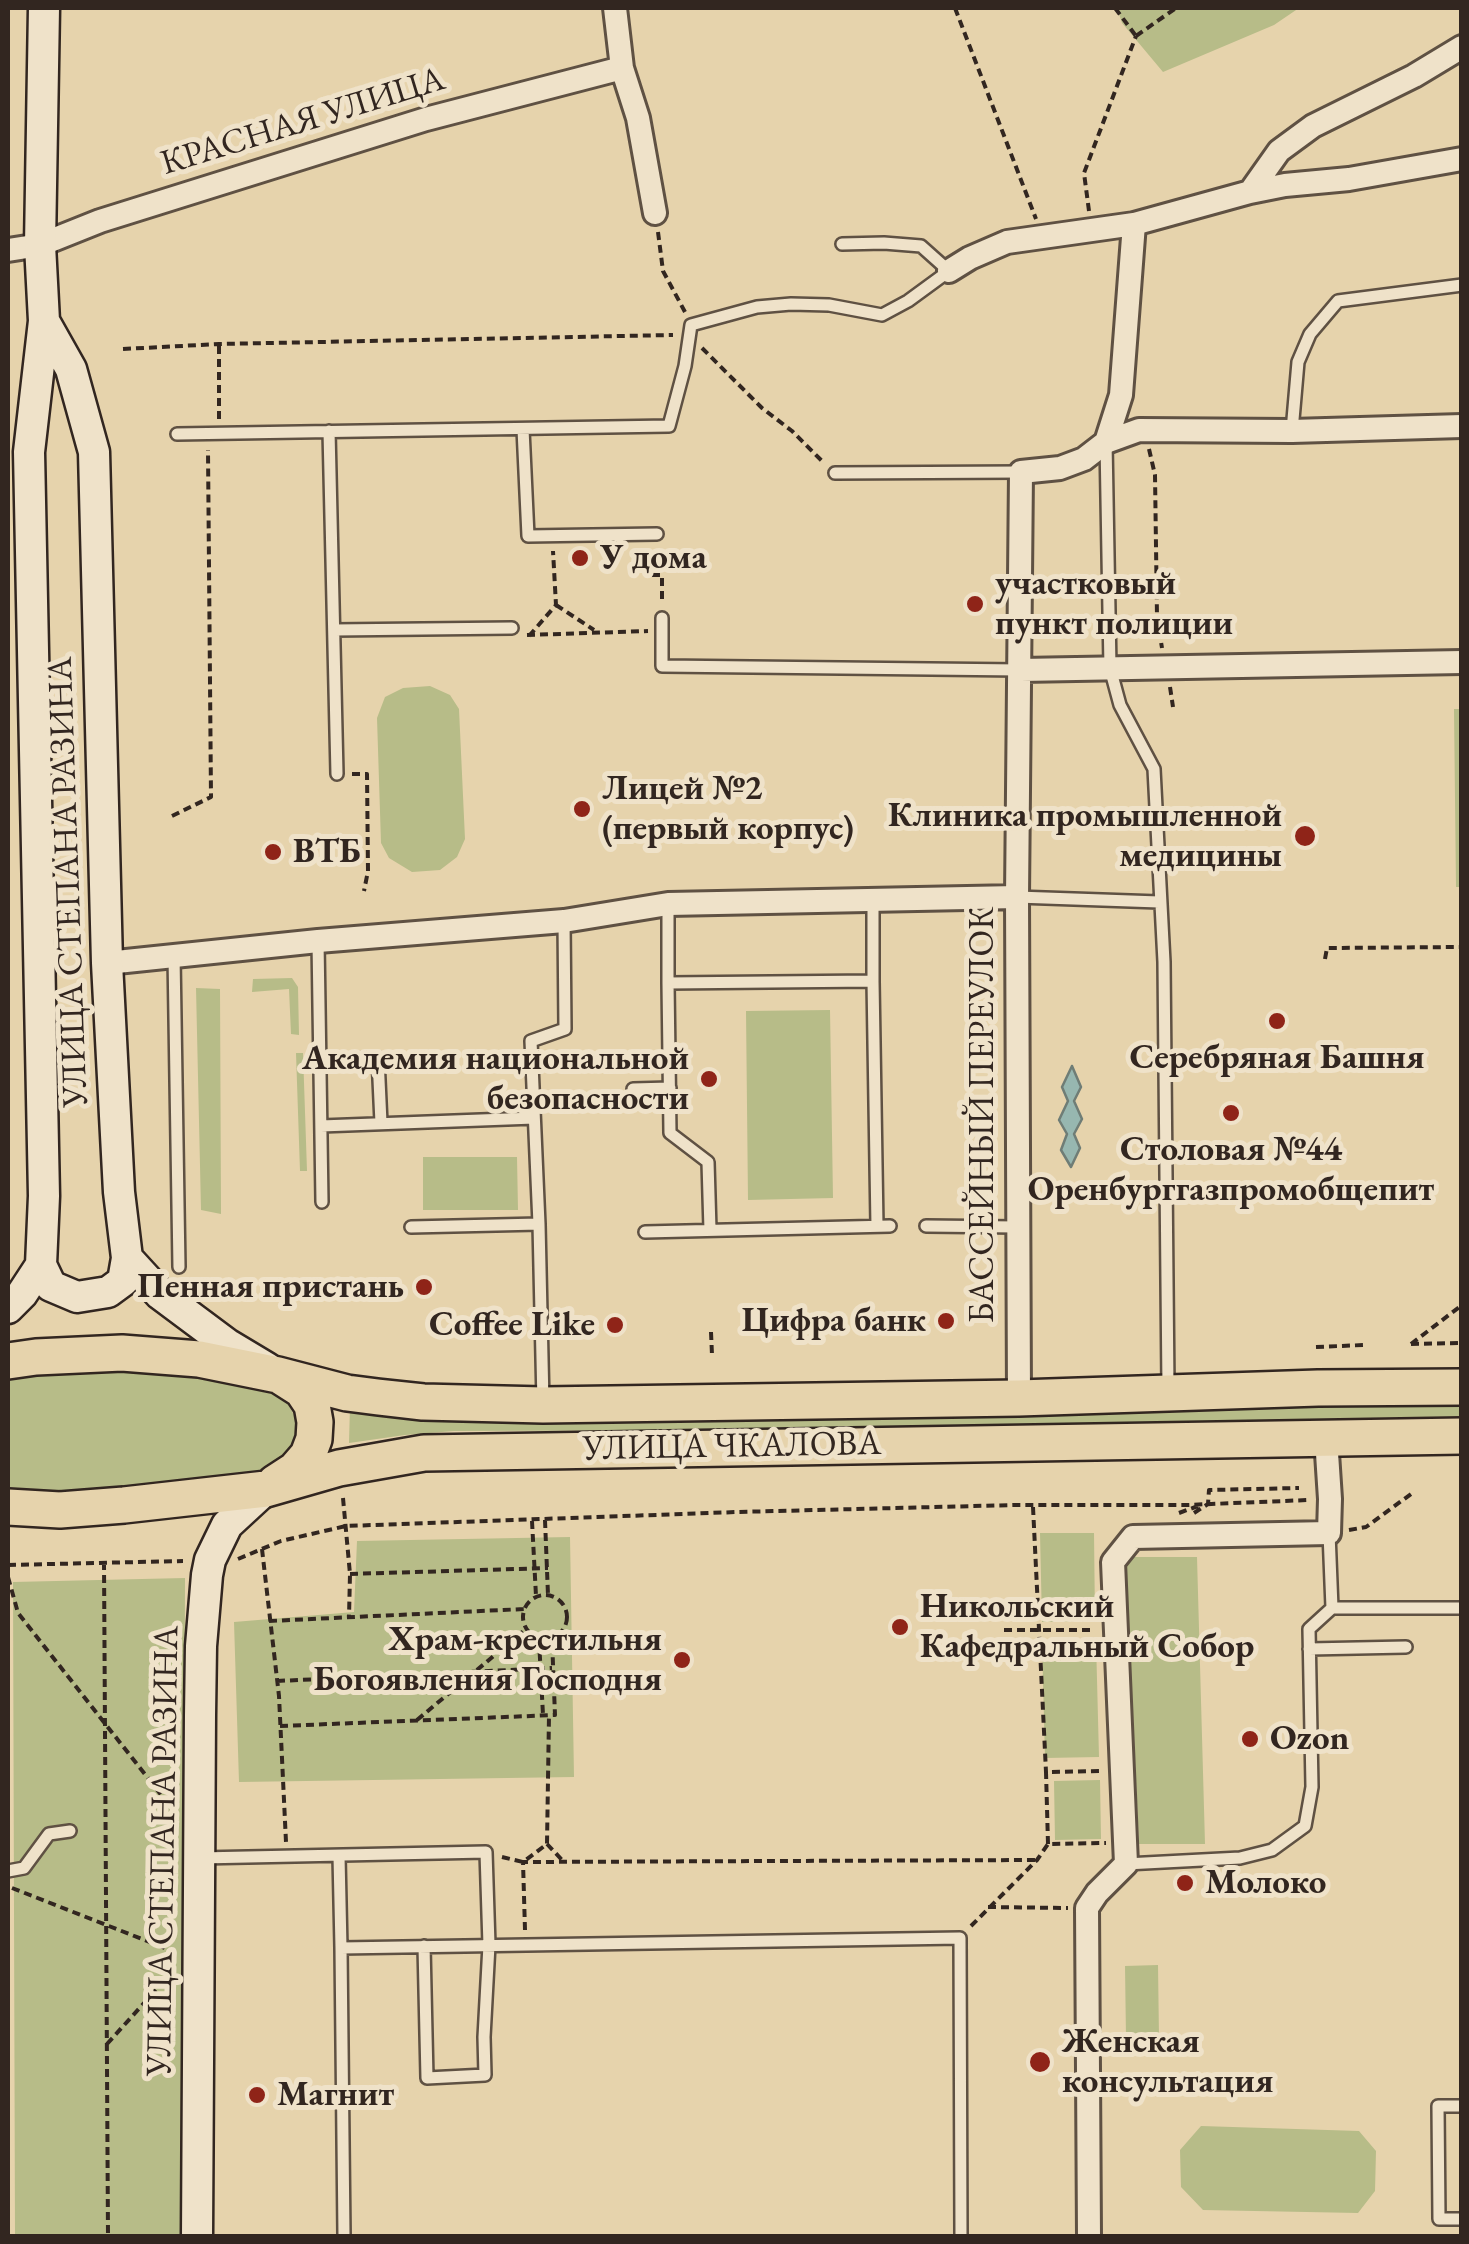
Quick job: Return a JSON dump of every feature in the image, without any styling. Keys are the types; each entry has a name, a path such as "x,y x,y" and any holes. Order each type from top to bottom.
{"main road":[{"name":"УЛИЦА СТЕПАНА РАЗИНА","path":"41,1264 43,1059 29,452 44,321 40,245 44,8"},
{"name":"УЛИЦА СТЕПАНА РАЗИНА","path":"44,321 71,370 94,452 106,962 119,1192 127,1258"},
{"path":"41,1264 51,1286 77,1297 108,1292 123,1281 127,1258"},
{"path":"127,1258 160,1294 227,1344 302,1390 312,1405 314,1439 308,1455 295,1470 266,1489"},
{"path":"8,1308 41,1264"},
{"name":"УЛИЦА ЧКАЛОВА","path":"8,1361 122,1353 199,1358 378,1398 544,1405 1462,1387"},
{"name":"УЛИЦА ЧКАЛОВА","path":"8,1507 60,1510 124,1506 266,1489 339,1468 424,1452 1462,1436"},
{"name":"УЛИЦА СТЕПАНА РАЗИНА","path":"197,2236 193,1956 200,1858 202,1646 207,1576 210,1560 227,1525 266,1489"}],"street":[{"path":"616,8 622,68 638,118 655,213"},
{"path":"1250,192 1279,151 1313,126 1414,76 1462,47"},
{"name":"КРАСНАЯ УЛИЦА","path":"8,250 40,245 100,221 426,119 622,68"},
{"path":"949,271 1007,242 1134,224 1285,185 1350,179 1462,159"},
{"path":"1106,442 1121,394 1134,224"},
{"path":"1121,394 1144,430"},
{"path":"1021,472 1060,468 1084,459 1106,442 1144,430 1462,426"},
{"name":"БАССЕЙНЫЙ ПЕРЕУЛОК","path":"1019,1398 1017,897 1021,472"},
{"path":"1021,670 1462,662"},
{"path":"106,962 564,922 668,904 1017,897"},
{"path":"1089,2236 1087,1908 1126,1864 1112,1562 1133,1537 1329,1533 1326,1438"}],"lane":[{"path":"177,434 669,426 691,330 756,307 791,304 829,305 882,314 908,301 949,271 921,246 884,242 842,244"},
{"path":"1292,431 1298,362 1310,334 1338,301 1462,284"},
{"path":"523,429 528,536 652,534"},
{"path":"329,432 337,774"},
{"path":"1106,442 1110,668 1120,705 1154,769 1164,962 1168,1395"},
{"path":"835,474 1021,472"},
{"path":"662,624 662,666 1021,670"},
{"path":"334,630 512,628"},
{"path":"1017,897 1159,902"},
{"path":"646,1232 884,1226 873,899"},
{"path":"668,904 670,1133 708,1162 710,1230"},
{"path":"544,1405 530,1041 565,1029 564,922"},
{"path":"318,941 322,1202"},
{"path":"174,954 179,1266"},
{"path":"668,983 873,981"},
{"path":"320,1061 378,1058 380,1123"},
{"path":"633,1089 670,1088"},
{"path":"322,1126 534,1118"},
{"path":"412,1227 539,1224"},
{"path":"926,1226 1017,1227"},
{"path":"1329,1533 1332,1608"},
{"path":"1126,1864 1240,1858 1272,1850 1304,1826 1312,1787 1309,1629 1332,1608 1462,1608"},
{"path":"1310,1649 1406,1647"},
{"path":"8,1871 24,1868 49,1834 70,1831"},
{"path":"200,1858 486,1852 489,1945 485,2076 428,2078 424,1946"},
{"path":"339,1856 344,2236"},
{"path":"341,1948 960,1938 961,2236"},
{"path":"1462,2106 1438,2106 1438,2219 1462,2219"}],"path":[{"path":"955,8 1044,237"},
{"path":"1114,8 1136,36"},
{"path":"1091,232 1084,172 1136,36 1176,8"},
{"path":"655,213 663,270 691,330 762,408 792,431 835,474"},
{"path":"123,348 691,330"},
{"path":"172,816 211,797 214,433 219,344"},
{"path":"1144,430 1155,474 1157,617 1164,655"},
{"path":"554,567 556,605 529,636 662,624 662,575 649,576 652,534"},
{"path":"556,605 597,632"},
{"path":"1167,672 1173,707"},
{"path":"337,774 367,774 368,871 364,891"},
{"path":"1324,959 1326,948 1462,947"},
{"path":"1462,1305 1410,1344 1462,1343"},
{"path":"711,1332 712,1356"},
{"path":"1316,1347 1364,1345"},
{"path":"1208,1504 1210,1490 1299,1488"},
{"path":"342,1493 350,1574 348,1618"},
{"path":"1329,1533 1366,1527 1411,1494"},
{"path":"8,1565 237,1559 281,1541 346,1526 1312,1500"},
{"path":"1176,1513 1208,1504"},
{"path":"960,1938 1038,1860 1048,1844 1033,1505"},
{"path":"545,1518 548,1595"},
{"path":"532,1519 536,1596"},
{"path":"262,1549 277,1681 286,1857"},
{"path":"104,1562 108,2236"},
{"path":"350,1574 548,1568"},
{"path":"8,1577 18,1613 175,1815"},
{"path":"548,1595 566,1609 567,1621 562,1632 539,1639 526,1629 524,1609 536,1596 548,1595"},
{"path":"268,1622 524,1609"},
{"path":"418,1720 526,1629"},
{"path":"1004,1630 1116,1629"},
{"path":"280,1726 556,1715 552,1638"},
{"path":"539,1639 546,1715 548,1844 564,1862"},
{"path":"277,1681 553,1668"},
{"path":"1046,1772 1110,1770"},
{"path":"1048,1844 1112,1842"},
{"path":"523,1862 548,1844"},
{"path":"486,1852 523,1862 1038,1860"},
{"path":"523,1862 525,1944"},
{"path":"8,1886 193,1956 107,2044"},
{"path":"988,1907 1087,1908"}],"green space":[{"path":"1117,8 1299,8 1274,25 1163,72 1122,23"},
{"path":"430,686 450,695 459,709 465,839 457,857 440,870 412,872 389,858 381,843 377,718 385,697 403,688"},
{"path":"1454,709 1462,709 1461,887 1456,887"},
{"path":"292,978 298,987 299,1035 291,1034 289,989 252,992 253,979"},
{"path":"196,988 220,989 221,1214 201,1210"},
{"path":"830,1010 833,1198 748,1200 746,1011"},
{"path":"296,1053 303,1053 307,1171 300,1171"},
{"path":"423,1157 517,1157 518,1210 423,1210"},
{"path":"191,1374 268,1387 285,1398 294,1415 297,1430 289,1453 248,1478 196,1486 8,1496 8,1376"},
{"path":"1462,1401 1461,1418 801,1430 454,1431 349,1443 350,1406"},
{"path":"1040,1533 1094,1533 1095,1621 1042,1622"},
{"path":"570,1537 574,1777 239,1782 234,1622 354,1612 357,1541"},
{"path":"1133,1557 1197,1557 1205,1844 1139,1844 1126,1567"},
{"path":"185,1578 183,2236 15,2236 13,1582"},
{"path":"1096,1641 1099,1757 1045,1758 1042,1642"},
{"path":"1100,1780 1101,1839 1055,1840 1054,1781"},
{"path":"1158,1965 1159,2038 1126,2038 1125,1966"},
{"path":"1201,2126 1359,2131 1376,2151 1375,2191 1358,2213 1203,2210 1181,2187 1180,2150"}],"water":[{"path":"1072,1066 1081,1087 1074,1101 1082,1119 1074,1134 1080,1148 1071,1167 1061,1150 1067,1134 1059,1120 1068,1101 1062,1087"}],"place":[{"name":"У дома","path":"580,558"},
{"name":"участковый пункт полиции","path":"975,604"},
{"name":"Лицей №2 (первый корпус)","path":"582,809"},
{"name":"Клиника промышленной медицины","path":"1305,836"},
{"name":"ВТБ","path":"273,852"},
{"name":"Серебряная Башня","path":"1277,1021"},
{"name":"Академия национальной безопасности","path":"709,1079"},
{"name":"Столовая №44 Оренбурггазпромобщепит","path":"1231,1113"},
{"name":"Пенная пристань","path":"424,1287"},
{"name":"Цифра банк","path":"946,1321"},
{"name":"Coffee Like","path":"615,1325"},
{"name":"Никольский Кафедральный Собор","path":"900,1627"},
{"name":"Храм-крестильня Богоявления Господня","path":"682,1660"},
{"name":"Ozon","path":"1250,1739"},
{"name":"Молоко","path":"1185,1883"},
{"name":"Женская консультация","path":"1040,2062"},
{"name":"Магнит","path":"257,2095"}]}
